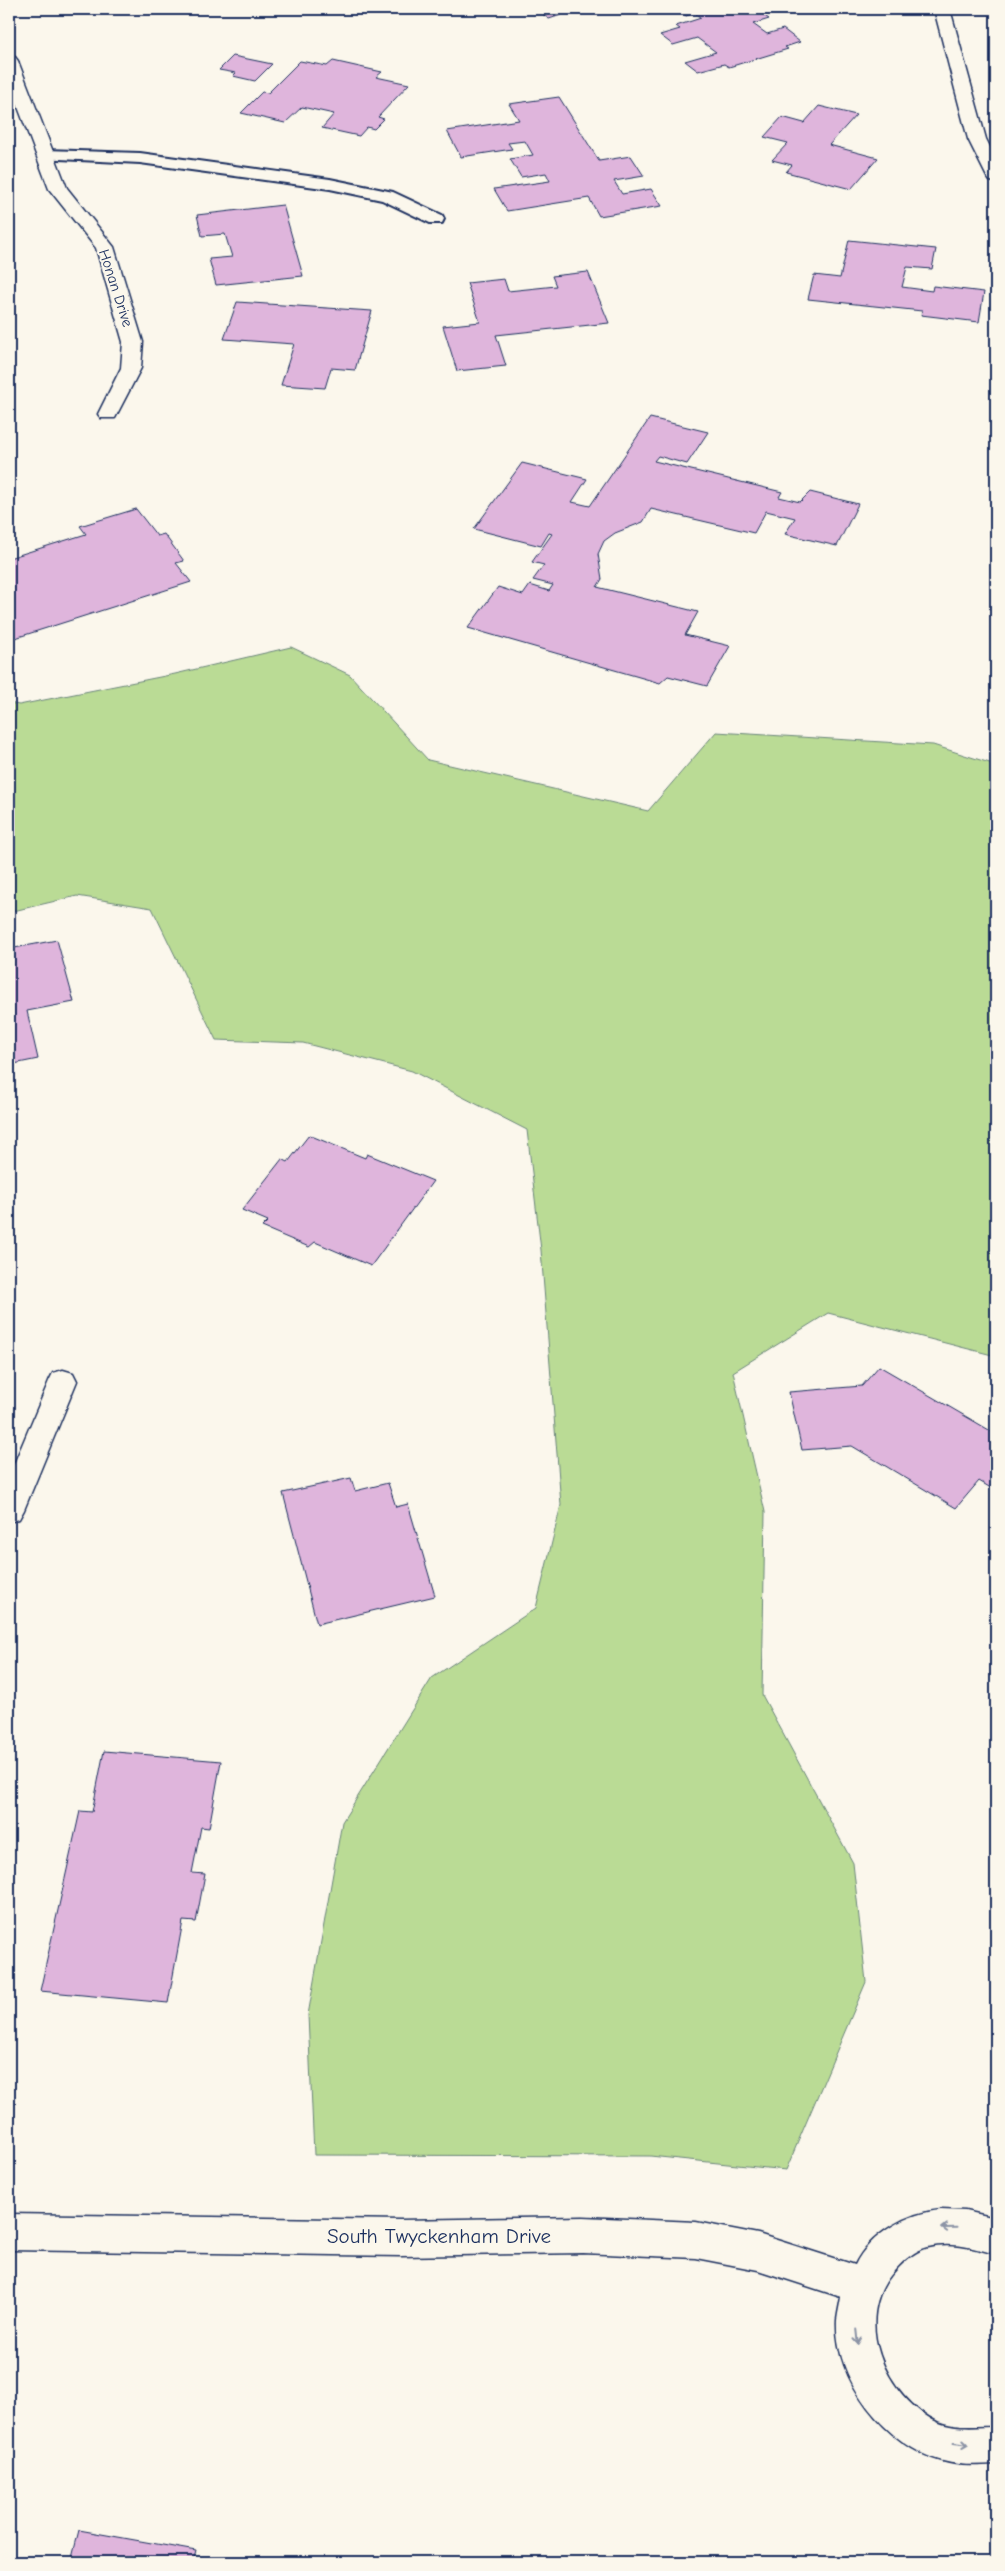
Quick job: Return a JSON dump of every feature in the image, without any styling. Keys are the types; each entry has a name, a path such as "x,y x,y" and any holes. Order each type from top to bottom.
{"street":[{"path":"942,9 977,139 996,177"},
{"name":"Honan Drive","path":"9,61 58,189 105,247 134,342 131,368 108,414"},
{"path":"9,1510 63,1381"},
{"path":"996,2236 964,2227 931,2228 902,2239 878,2259 862,2286 855,2319 859,2354 873,2387 896,2416 927,2437 961,2446 996,2445"},
{"name":"South Twyckenham Drive","path":"9,2232 401,2238 583,2235 696,2240 758,2252 862,2286"}],"lane":[{"path":"45,156 140,158 330,184 387,196 436,219"}],"green space":[{"path":"291,647 350,675 428,760 648,811 716,732 933,745 996,765 996,1356 828,1313 733,1372 765,1512 762,1695 853,1863 866,1982 786,2170 650,2156 314,2155 308,2015 342,1822 432,1678 536,1608 561,1505 541,1250 527,1130 412,1071 303,1043 216,1040 152,908 77,896 9,912 9,703 19,705 175,674"}],"building":[{"path":"536,9 569,9 573,11 549,19"},
{"path":"669,9 739,11 755,9 769,19 753,24 767,34 783,29 800,42 785,47 788,49 729,67 724,64 698,71 685,61 716,52 697,38 673,45 660,35 680,29 676,26 701,18 695,13 686,16 681,12 675,13"},
{"path":"233,56 272,64 255,81 233,76 236,73 219,70"},
{"path":"300,61 327,66 333,61 382,72 376,77 409,84 378,117 384,119 374,129 367,127 359,136 322,128 334,114 302,107 285,123 241,113 262,92 268,93"},
{"path":"559,97 599,161 631,156 644,176 614,181 622,194 651,189 662,206 599,216 589,198 507,211 494,189 550,181 546,173 521,177 510,159 533,155 525,141 508,143 512,149 461,157 447,131 519,120 509,104"},
{"path":"819,106 856,115 829,145 878,158 851,189 786,172 792,165 772,160 788,143 764,137 782,117 804,123"},
{"path":"283,205 303,276 216,285 209,259 232,257 225,234 202,236 197,215"},
{"path":"849,240 936,249 932,269 907,267 902,287 932,291 933,286 984,292 979,322 921,315 922,311 808,299 814,275 840,278"},
{"path":"588,272 609,323 496,335 506,366 457,371 443,326 480,322 467,283 504,279 508,291 556,286 552,276"},
{"path":"237,302 372,311 355,370 331,368 325,388 281,385 294,344 224,339"},
{"path":"650,418 708,432 687,464 658,456 654,461 782,492 779,497 800,502 810,492 858,504 837,546 785,534 795,518 766,511 754,533 651,509 643,522 615,533 604,541 598,554 602,579 597,587 698,612 685,635 730,646 707,686 668,676 660,683 468,628 498,587 523,595 530,585 549,591 553,585 533,580 544,565 532,562 552,534 549,533 541,546 474,529 522,463 587,479 572,502 590,506"},
{"path":"136,509 157,536 164,534 184,561 176,563 191,582 9,640 9,558 86,534 80,526"},
{"path":"57,940 74,1002 27,1011 38,1059 9,1065 9,949"},
{"path":"309,1135 365,1158 367,1154 433,1181 371,1266 315,1242 309,1247 262,1227 268,1221 242,1210 282,1159 288,1162"},
{"path":"879,1366 996,1434 996,1491 979,1481 956,1508 852,1446 802,1450 789,1392 862,1386"},
{"path":"351,1478 355,1491 388,1483 396,1507 408,1504 435,1596 317,1624 283,1493"},
{"path":"104,1751 221,1761 209,1828 201,1827 192,1873 205,1874 196,1922 183,1921 168,2003 40,1991 80,1811 92,1812"},
{"path":"79,2530 196,2551 193,2562 71,2562"}]}
